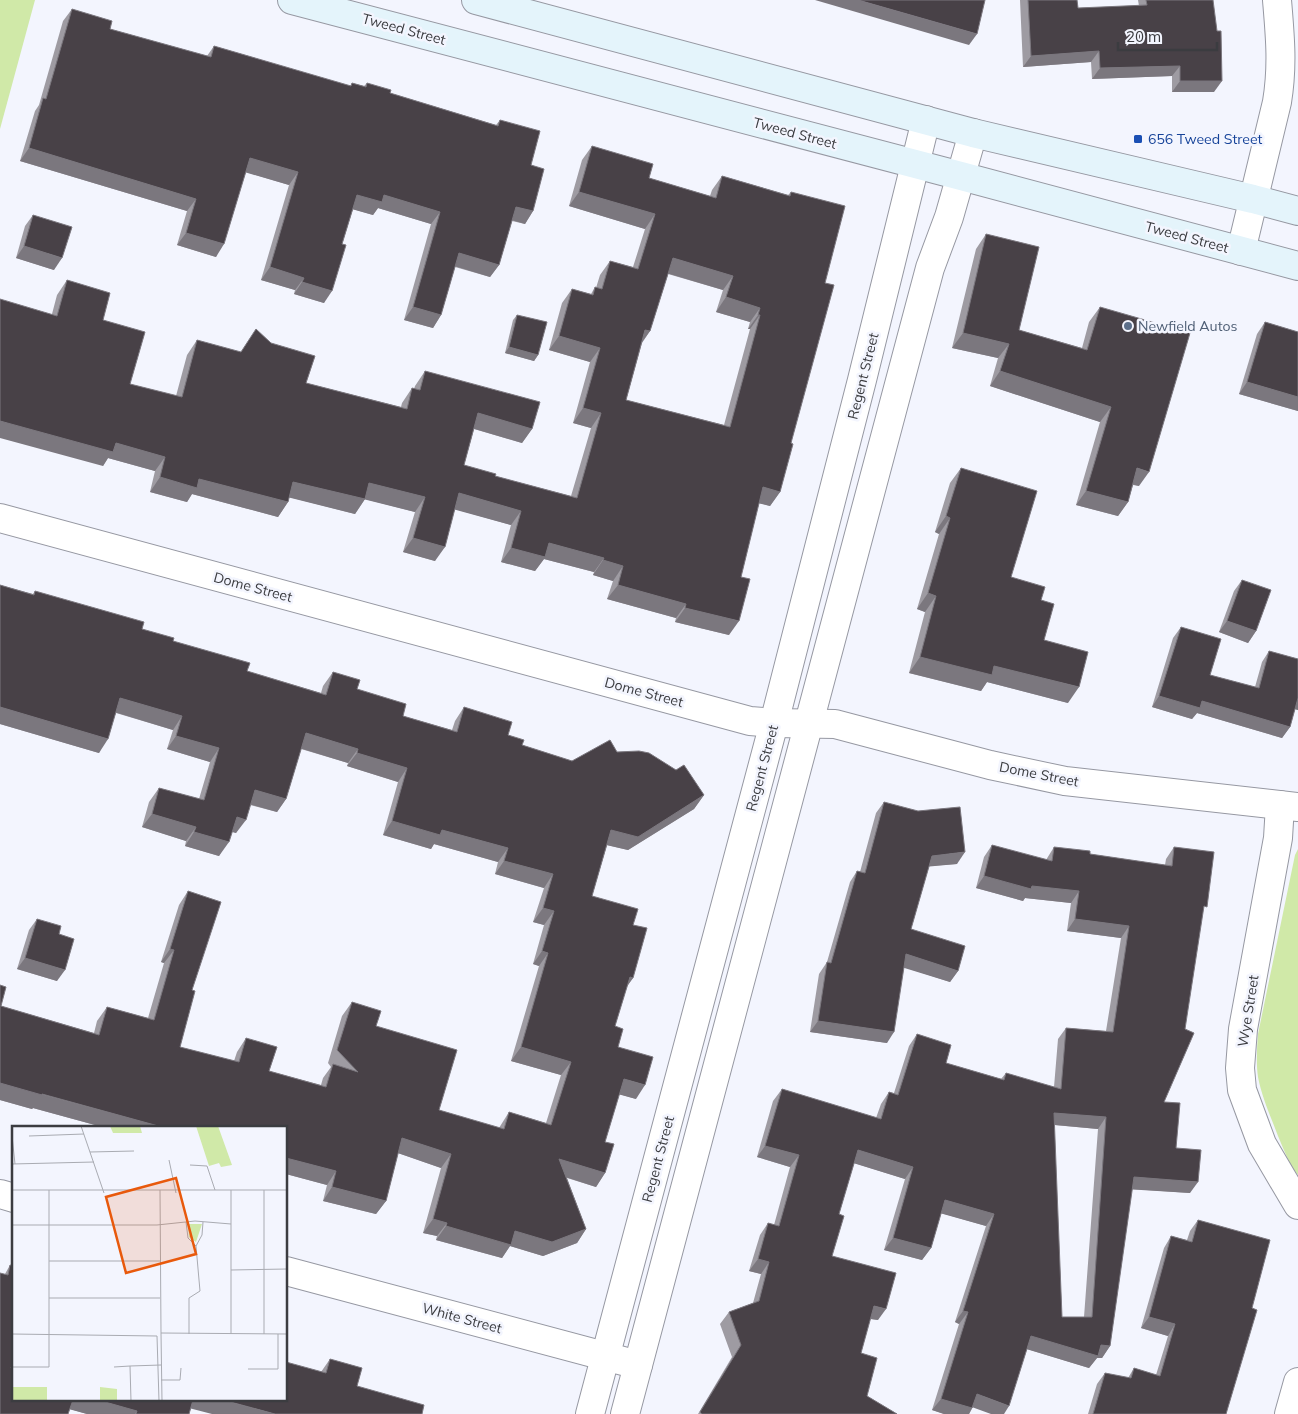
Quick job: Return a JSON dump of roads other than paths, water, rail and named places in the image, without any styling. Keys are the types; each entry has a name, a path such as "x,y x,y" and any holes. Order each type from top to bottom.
{"main road":[{"name":"Tweed Street","path":"292,0 1298,266"},
{"path":"476,0 973,133 1298,211"}],"street":[{"path":"1241,252 1277,102 1281,76 1277,0"},
{"name":"Regent Street","path":"590,1414 774,723 926,120"},
{"path":"625,1414 930,268 949,217 973,133"},
{"name":"Dome Street","path":"0,518 750,720 774,723 835,724 990,765 1065,781 1289,806"},
{"name":"Wye Street","path":"1289,806 1278,838 1243,1029 1240,1068 1242,1090 1262,1144 1298,1205"},
{"name":"White Street","path":"288,1272 638,1365"},
{"path":"1289,1414 1298,1382"}],"place":[{"name":"656 Tweed Street","path":"1138,139"},
{"name":"Newfield Autos","path":"1128,326"}]}
